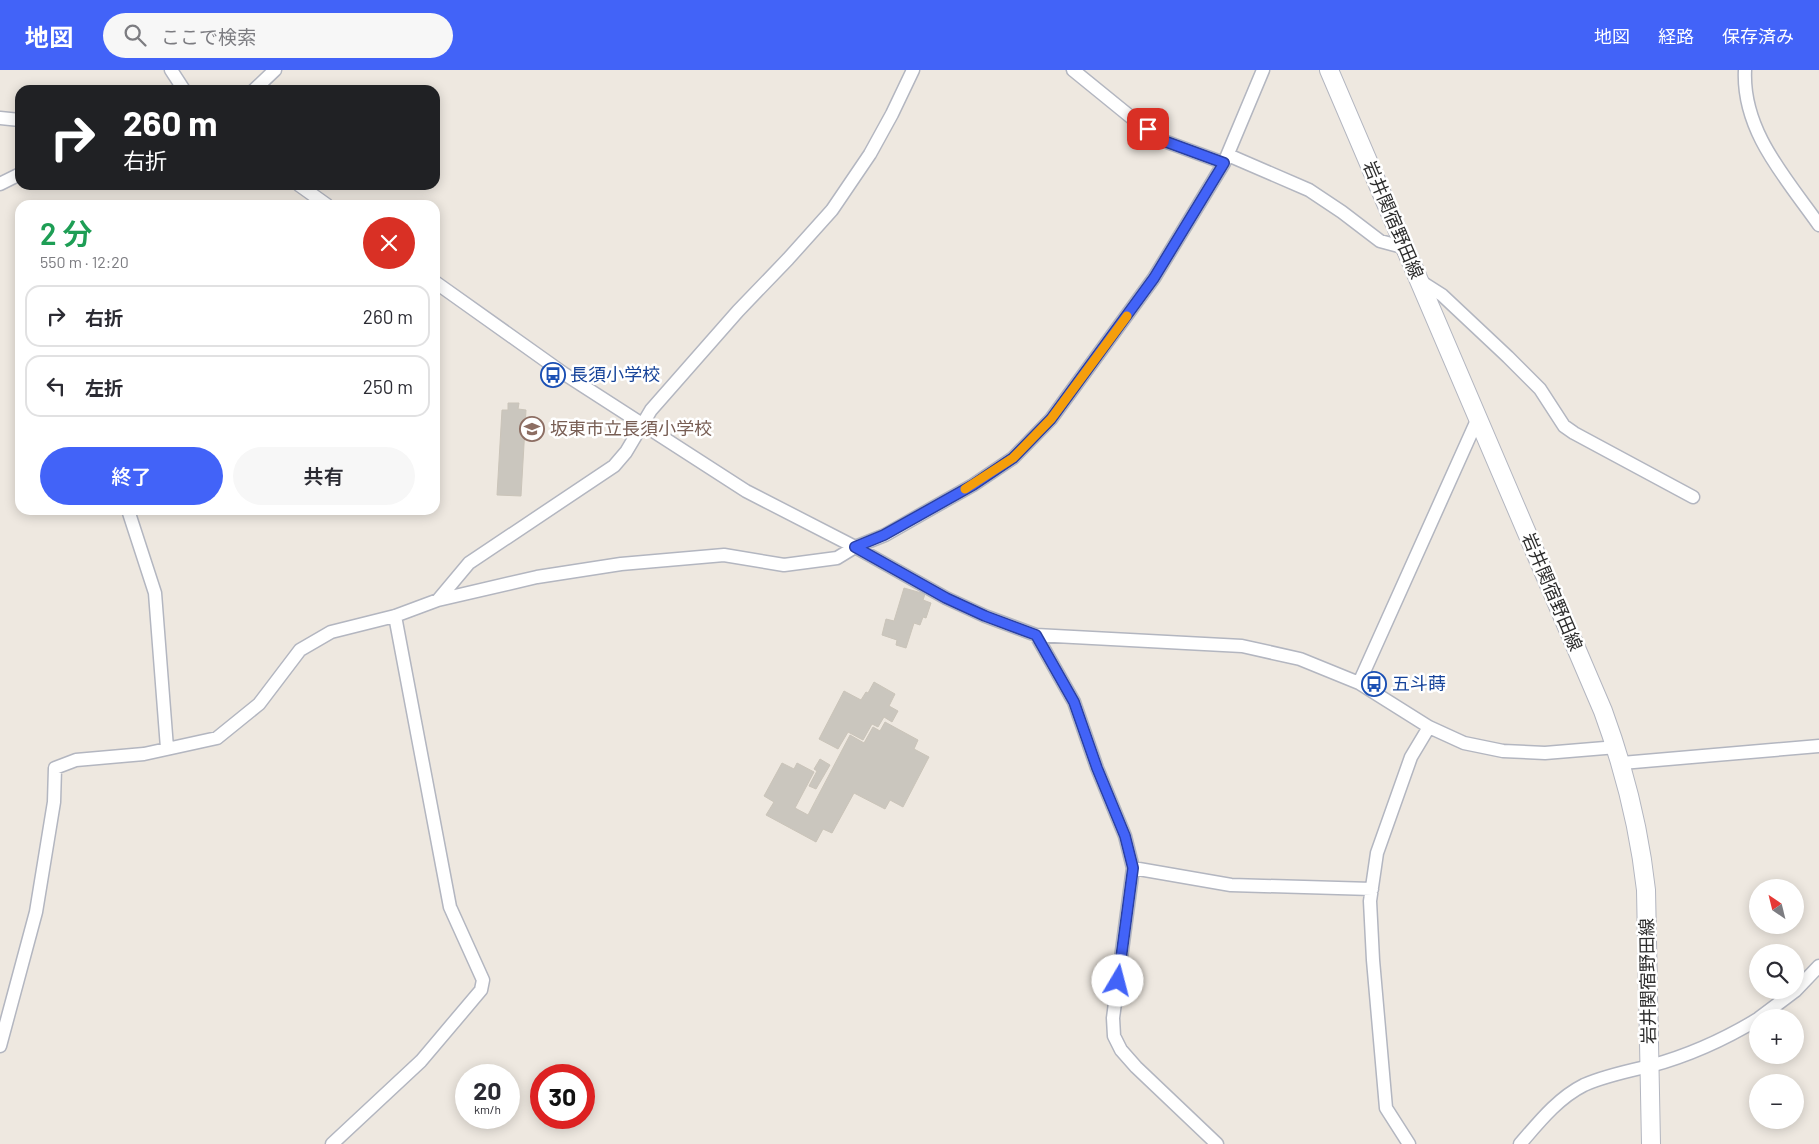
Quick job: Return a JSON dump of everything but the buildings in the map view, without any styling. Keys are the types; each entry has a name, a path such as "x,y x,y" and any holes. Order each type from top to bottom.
{"main road":[{"name":"岩井関宿野田線","path":"1329,70 1603,711 1619,755 1634,808 1642,852 1646,890 1651,1144"}],"street":[{"path":"171,70 181,85"},
{"path":"259,85 275,70"},
{"path":"438,600 469,563 614,466 626,452 651,410 738,311 832,210 870,154 913,70"},
{"path":"1073,70 1132,118 1164,141 1226,159 1309,190 1342,212 1380,242 1406,248"},
{"path":"0,1046 36,912 54,802 55,768 76,760 144,754 217,738 259,704 300,650 331,632 395,616 438,600 537,577 621,564 724,555 784,565 837,558 855,547 884,535 973,485 1013,458 1051,419 1154,278 1226,159 1263,70"},
{"path":"1745,70 1749,111 1762,144 1819,225"},
{"path":"0,118 15,120"},
{"path":"0,184 15,176"},
{"path":"305,190 318,200"},
{"path":"1420,281 1442,295 1540,389 1564,426 1693,497"},
{"path":"440,286 563,373 746,491 855,547 946,598 985,616 1036,635 1242,646 1300,659 1359,684 1429,727 1464,743 1503,751 1619,755 1819,746"},
{"path":"1359,684 1478,418"},
{"path":"130,515 155,594 167,748"},
{"path":"332,1144 421,1061 481,990 483,980 450,907 395,616"},
{"path":"1036,635 1074,702 1097,768 1125,836 1133,868 1113,1018 1114,1036 1121,1050 1136,1068 1217,1144"},
{"path":"1409,1144 1386,1108 1373,960 1370,901 1377,853 1411,757 1429,727"},
{"path":"1133,868 1231,885 1372,889"},
{"path":"1770,1009 1795,991 1819,966"},
{"path":"1520,1144 1550,1111 1584,1085 1672,1059 1736,1032 1749,1024"}],"slow traffic":[{"path":"965,489 1013,458 1051,419 1127,316"}],"place":[{"name":"長須小学校","path":"553,375"},
{"name":"坂東市立長須小学校","path":"532,429"},
{"name":"五斗蒔","path":"1374,684"}],"route":[{"path":"1118,981 1133,868 1125,836 1097,768 1074,702 1036,635 985,616 946,598 855,547 884,535 927,511 973,485 1013,458 1051,419 1154,278 1224,163 1164,141 1148,129"}]}
